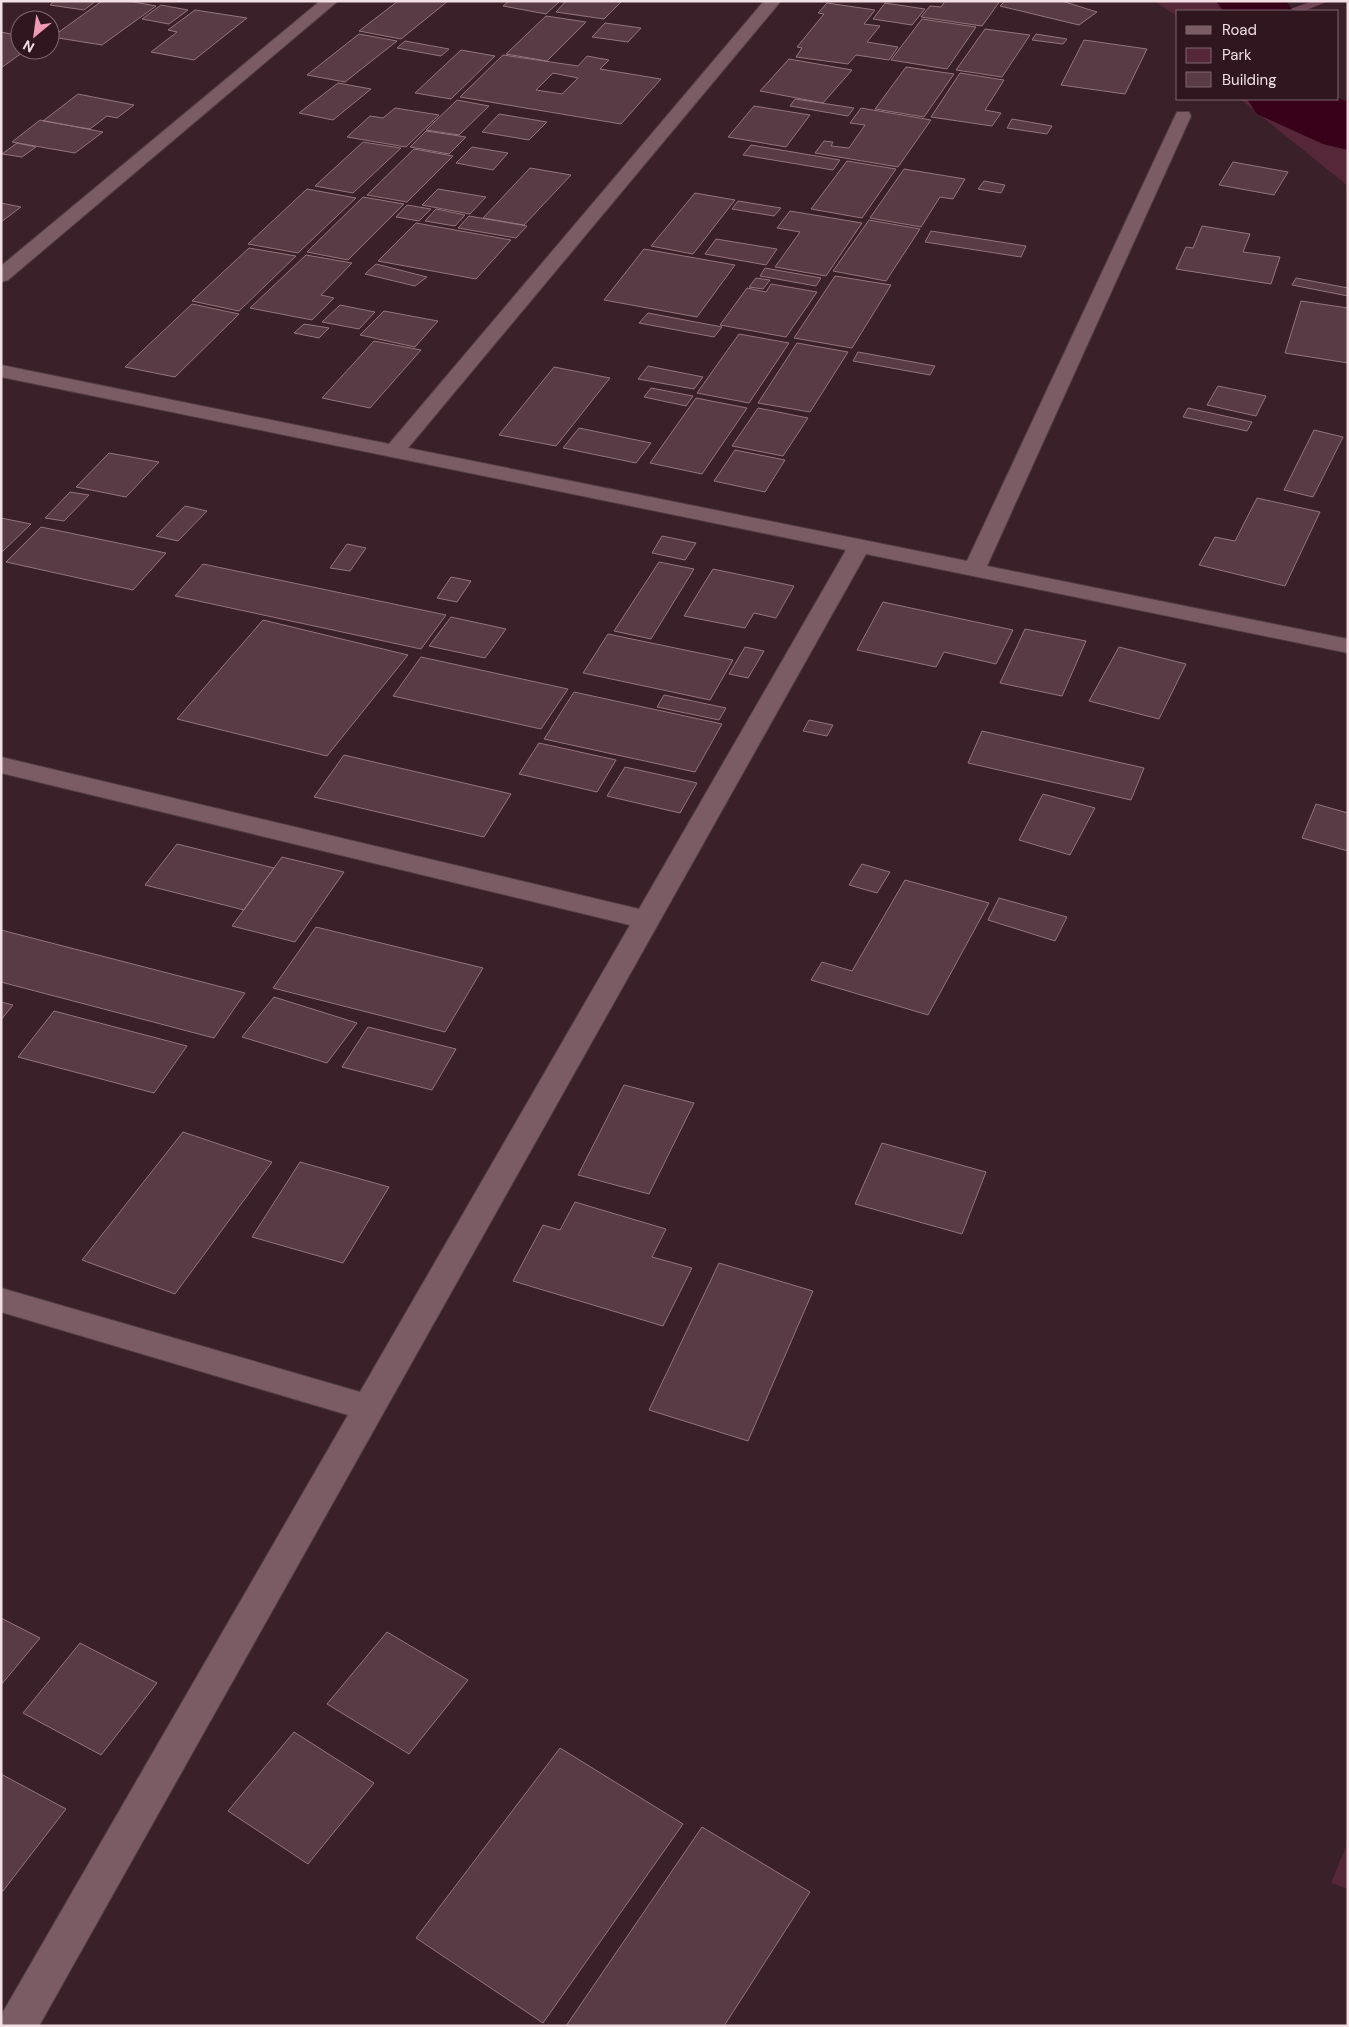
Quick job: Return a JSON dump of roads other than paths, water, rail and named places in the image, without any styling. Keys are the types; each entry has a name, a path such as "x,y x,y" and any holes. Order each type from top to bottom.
{"street":[{"path":"1,276 330,1"},
{"path":"394,451 773,1"},
{"path":"974,570 1183,116"},
{"path":"1,371 1348,646"},
{"path":"17,2026 860,545"},
{"path":"1,765 647,920"},
{"path":"1,1300 369,1408"}],"waterway":[{"path":"1249,1 1259,10"},
{"path":"1297,10 1324,1"},
{"path":"1284,100 1348,129"}]}
